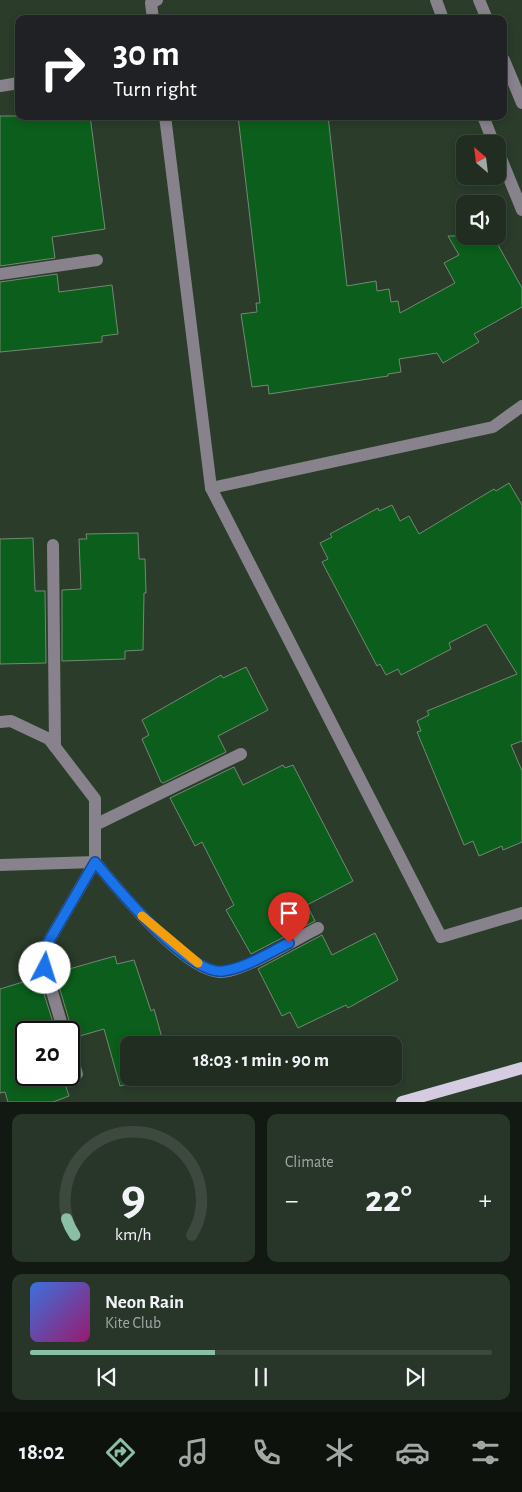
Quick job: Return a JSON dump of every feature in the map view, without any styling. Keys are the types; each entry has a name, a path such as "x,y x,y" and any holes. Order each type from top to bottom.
{"main road":[{"path":"402,1102 522,1068"}],"street":[{"path":"152,15 151,3 156,0"},
{"path":"436,0 442,15"},
{"path":"479,0 485,15"},
{"path":"507,67 522,103"},
{"path":"0,86 15,84"},
{"path":"165,120 211,488 441,937 522,913"},
{"path":"485,120 490,135"},
{"path":"506,171 522,210"},
{"path":"0,274 97,260"},
{"path":"211,488 493,427 522,406"},
{"path":"53,545 55,747"},
{"path":"0,722 11,721 49,739 95,799 95,862 46,946 45,968 61,1021"},
{"path":"95,825 241,754"},
{"path":"0,865 95,862"},
{"path":"95,862 154,928 201,966 221,972 245,965 318,928"}],"building":[{"path":"0,116 15,116 15,120 91,120 105,229 52,237 55,258 0,266"},
{"path":"238,120 328,120 347,286 376,281 377,291 389,289 391,302 398,301 400,313 455,283 444,263 459,255 448,236 456,236 456,245 498,245 522,288 522,307 474,334 479,342 443,363 437,353 399,359 401,372 388,374 388,376 269,394 268,385 252,387 241,314 257,312 256,303 260,303"},
{"path":"57,274 59,292 112,285 118,334 102,336 102,342 0,352 0,282"},
{"path":"509,483 522,505 522,741 511,745 522,771 522,842 503,850 502,846 479,856 473,841 464,845 417,732 421,731 417,721 429,715 427,711 517,674 486,624 449,643 451,649 401,675 398,669 386,675 380,664 377,666 322,562 328,559 320,543 332,537 330,534 378,508 379,511 392,505 400,521 409,516 419,534 494,489 496,491"},
{"path":"138,533 139,559 145,559 146,593 144,593 143,650 125,651 125,659 62,661 62,590 81,589 79,539 87,539 86,534"},
{"path":"33,538 35,591 45,591 46,663 0,664 0,539"},
{"path":"246,667 268,710 218,736 226,752 163,783 161,782 142,739 149,735 142,720 221,675 223,678"},
{"path":"283,765 285,768 293,765 353,881 307,905 315,921 251,954 226,910 234,905 202,842 195,846 170,798 234,767 243,785"},
{"path":"375,933 398,980 348,1008 346,1005 298,1028 290,1012 282,1016 258,969 322,935 332,955"},
{"path":"115,956 117,964 134,960 151,1011 154,1009 162,1036 120,1036 120,1086 104,1029 80,1036 80,1021 69,1021 55,973"},
{"path":"39,978 53,1021 15,1021 15,1086 66,1086 69,1096 53,1102 8,1102 5,1092 0,1093 0,989"}],"slow traffic":[{"path":"142,916 181,951 198,963"}],"route":[{"path":"45,968 46,946 95,862 132,906 154,928 201,966 221,972 245,965 289,943"}]}
